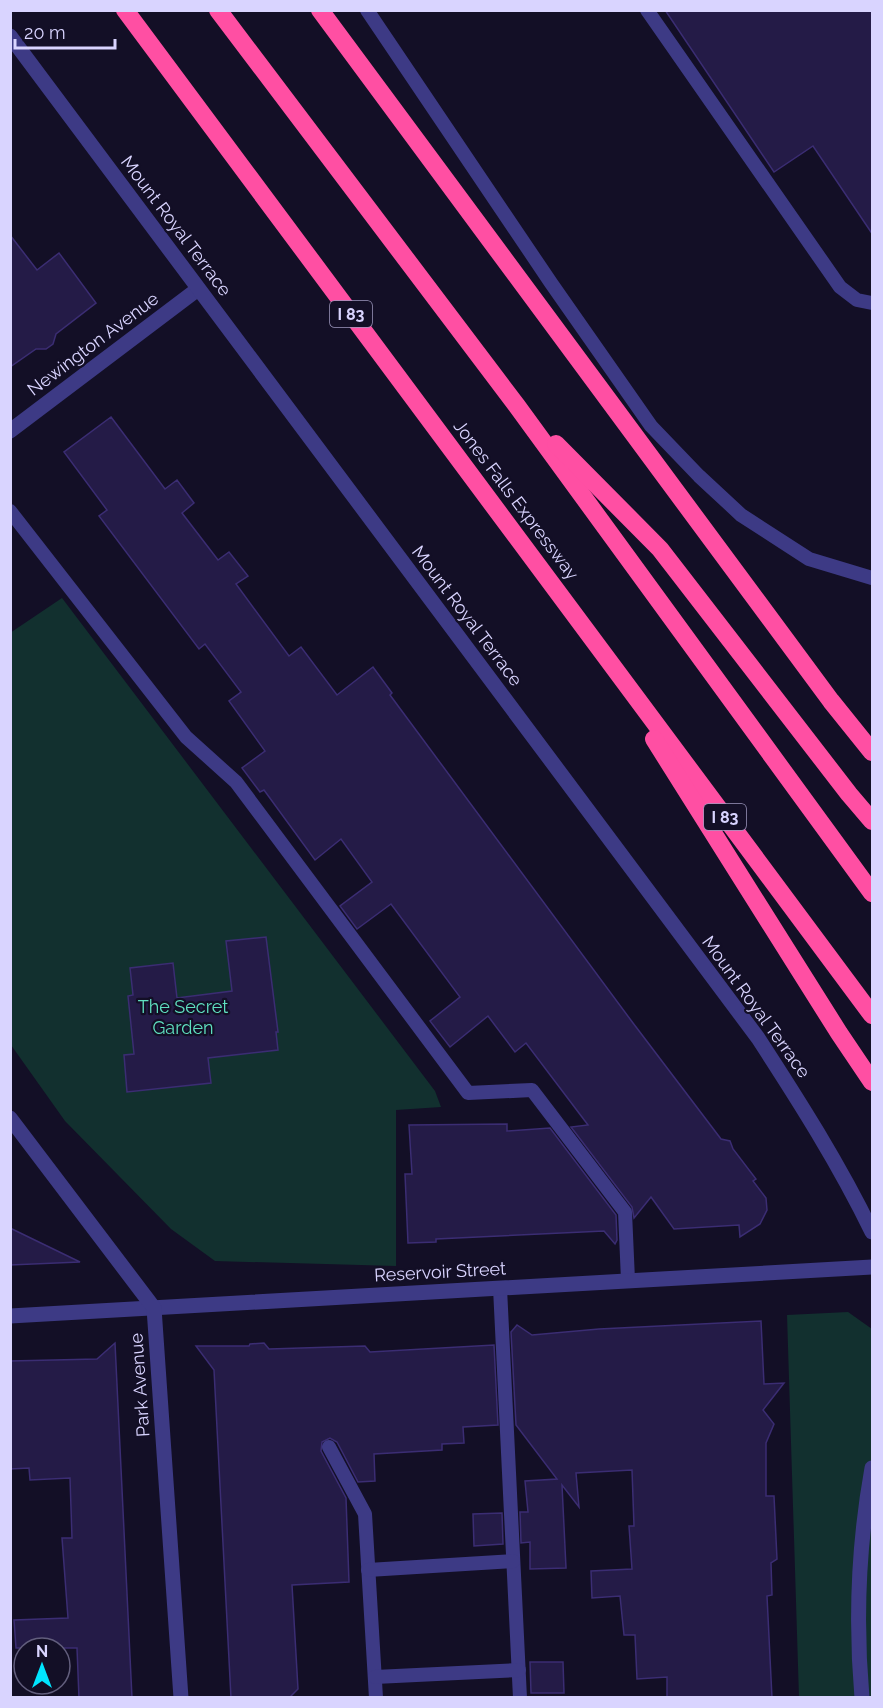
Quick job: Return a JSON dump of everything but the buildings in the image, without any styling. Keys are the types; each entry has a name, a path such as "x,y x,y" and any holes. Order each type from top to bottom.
{"highway":[{"name":"Jones Falls Expressway","path":"125,10 873,1015"},
{"path":"218,10 517,406 873,893"},
{"path":"320,10 824,692 873,752"},
{"path":"517,406 660,549 849,794 873,821"},
{"path":"577,618 839,1033 873,1082"}],"street":[{"name":"Mount Royal Terrace","path":"10,36 758,1038 852,1191 873,1232"},
{"name":"Newington Avenue","path":"10,431 198,289"},
{"name":"Park Avenue","path":"10,1118 154,1308 181,1698"},
{"name":"Reservoir Street","path":"10,1316 873,1267"},
{"path":"862,1698 857,1623 860,1552 873,1468"}],"lane":[{"path":"367,10 551,283 651,426 699,477 741,515 809,559 873,578"},
{"path":"647,10 840,287 857,300 873,303"},
{"path":"10,511 186,737 236,782 468,1094 532,1089 625,1212 628,1280"},
{"path":"500,1288 520,1698"},
{"path":"329,1447 365,1514 376,1698"},
{"path":"368,1570 513,1561"},
{"path":"375,1677 519,1670"}],"green space":[{"name":"The Secret Garden","path":"62,598 435,1091 441,1107 396,1110 396,1266 215,1261 171,1229 65,1121 11,1045 10,633"},
{"path":"848,1312 872,1329 872,1697 799,1697 787,1315"}]}
